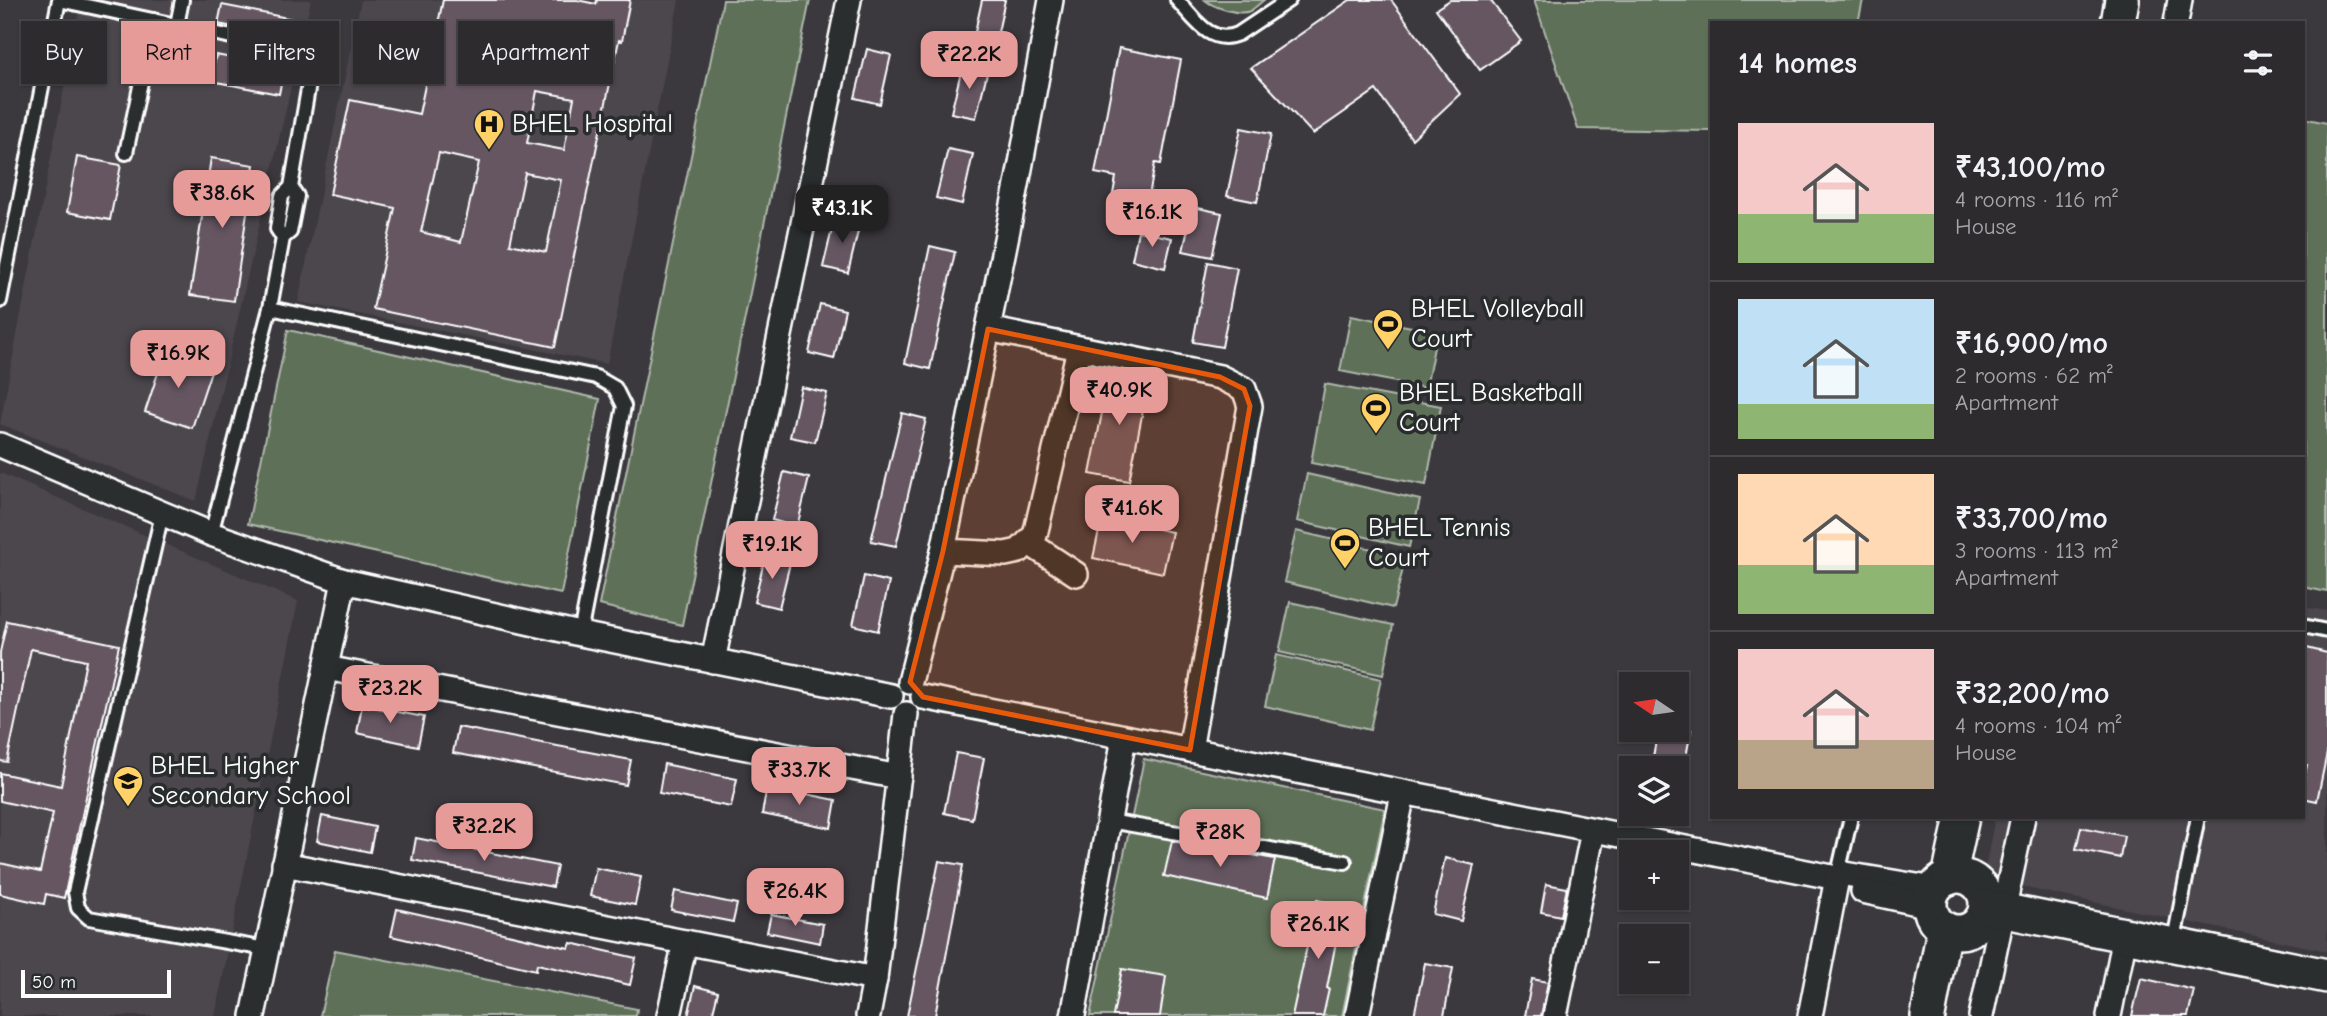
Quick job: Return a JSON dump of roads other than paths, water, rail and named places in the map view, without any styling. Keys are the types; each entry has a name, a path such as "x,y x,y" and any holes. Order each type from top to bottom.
{"street":[{"path":"713,661 849,0"},
{"path":"905,715 916,712 922,703 916,690 1051,0"},
{"path":"2118,21 2122,0"},
{"path":"2176,21 2180,0"},
{"path":"988,329 1220,377 1244,389 1250,406 1190,750"},
{"path":"943,551 1005,554 1019,551 1035,535 1079,349"},
{"path":"0,446 211,534 344,581 580,634 891,696"},
{"path":"1029,543 1076,574"},
{"path":"253,1016 344,581"},
{"path":"326,668 899,777"},
{"path":"905,715 893,706 891,696 900,684 1124,738 1837,878 1843,887 1940,900 1968,878 1982,889 1994,909"},
{"path":"868,1016 875,979 905,715"},
{"path":"1073,1016 1124,738"},
{"path":"1357,1016 1403,794"},
{"path":"1928,1016 1940,900 1961,819"},
{"path":"1981,1016 1994,909 2022,819"},
{"path":"1555,1016 1593,831"},
{"path":"284,864 875,979"},
{"path":"1810,1016 1837,878"},
{"path":"1940,900 1953,932 1971,930 1994,909 2327,976"},
{"path":"2109,1016 2125,936"},
{"path":"669,1016 685,942"}],"lane":[{"path":"0,301 59,0 159,21"},
{"path":"178,21 182,0"},
{"path":"1177,0 1209,33 1220,38 1229,38 1289,0"},
{"path":"126,153 154,20"},
{"path":"211,534 270,308 283,238 277,229 282,196 291,187 310,72 297,51 215,33"},
{"path":"270,308 596,377 615,388 624,406 580,634"},
{"path":"162,514 75,892 78,908 89,918 266,950"},
{"path":"2305,626 2327,631"},
{"path":"1837,878 1851,819"},
{"path":"2172,945 2197,819"},
{"path":"1109,821 1345,862"}],"place":[{"name":"BHEL Hospital","path":"489,151"},
{"name":"BHEL Volleyball Court","path":"1388,351"},
{"name":"BHEL Basketball Court","path":"1376,435"},
{"name":"BHEL Tennis Court","path":"1345,570"},
{"name":"BHEL Higher Secondary School","path":"128,808"}]}
